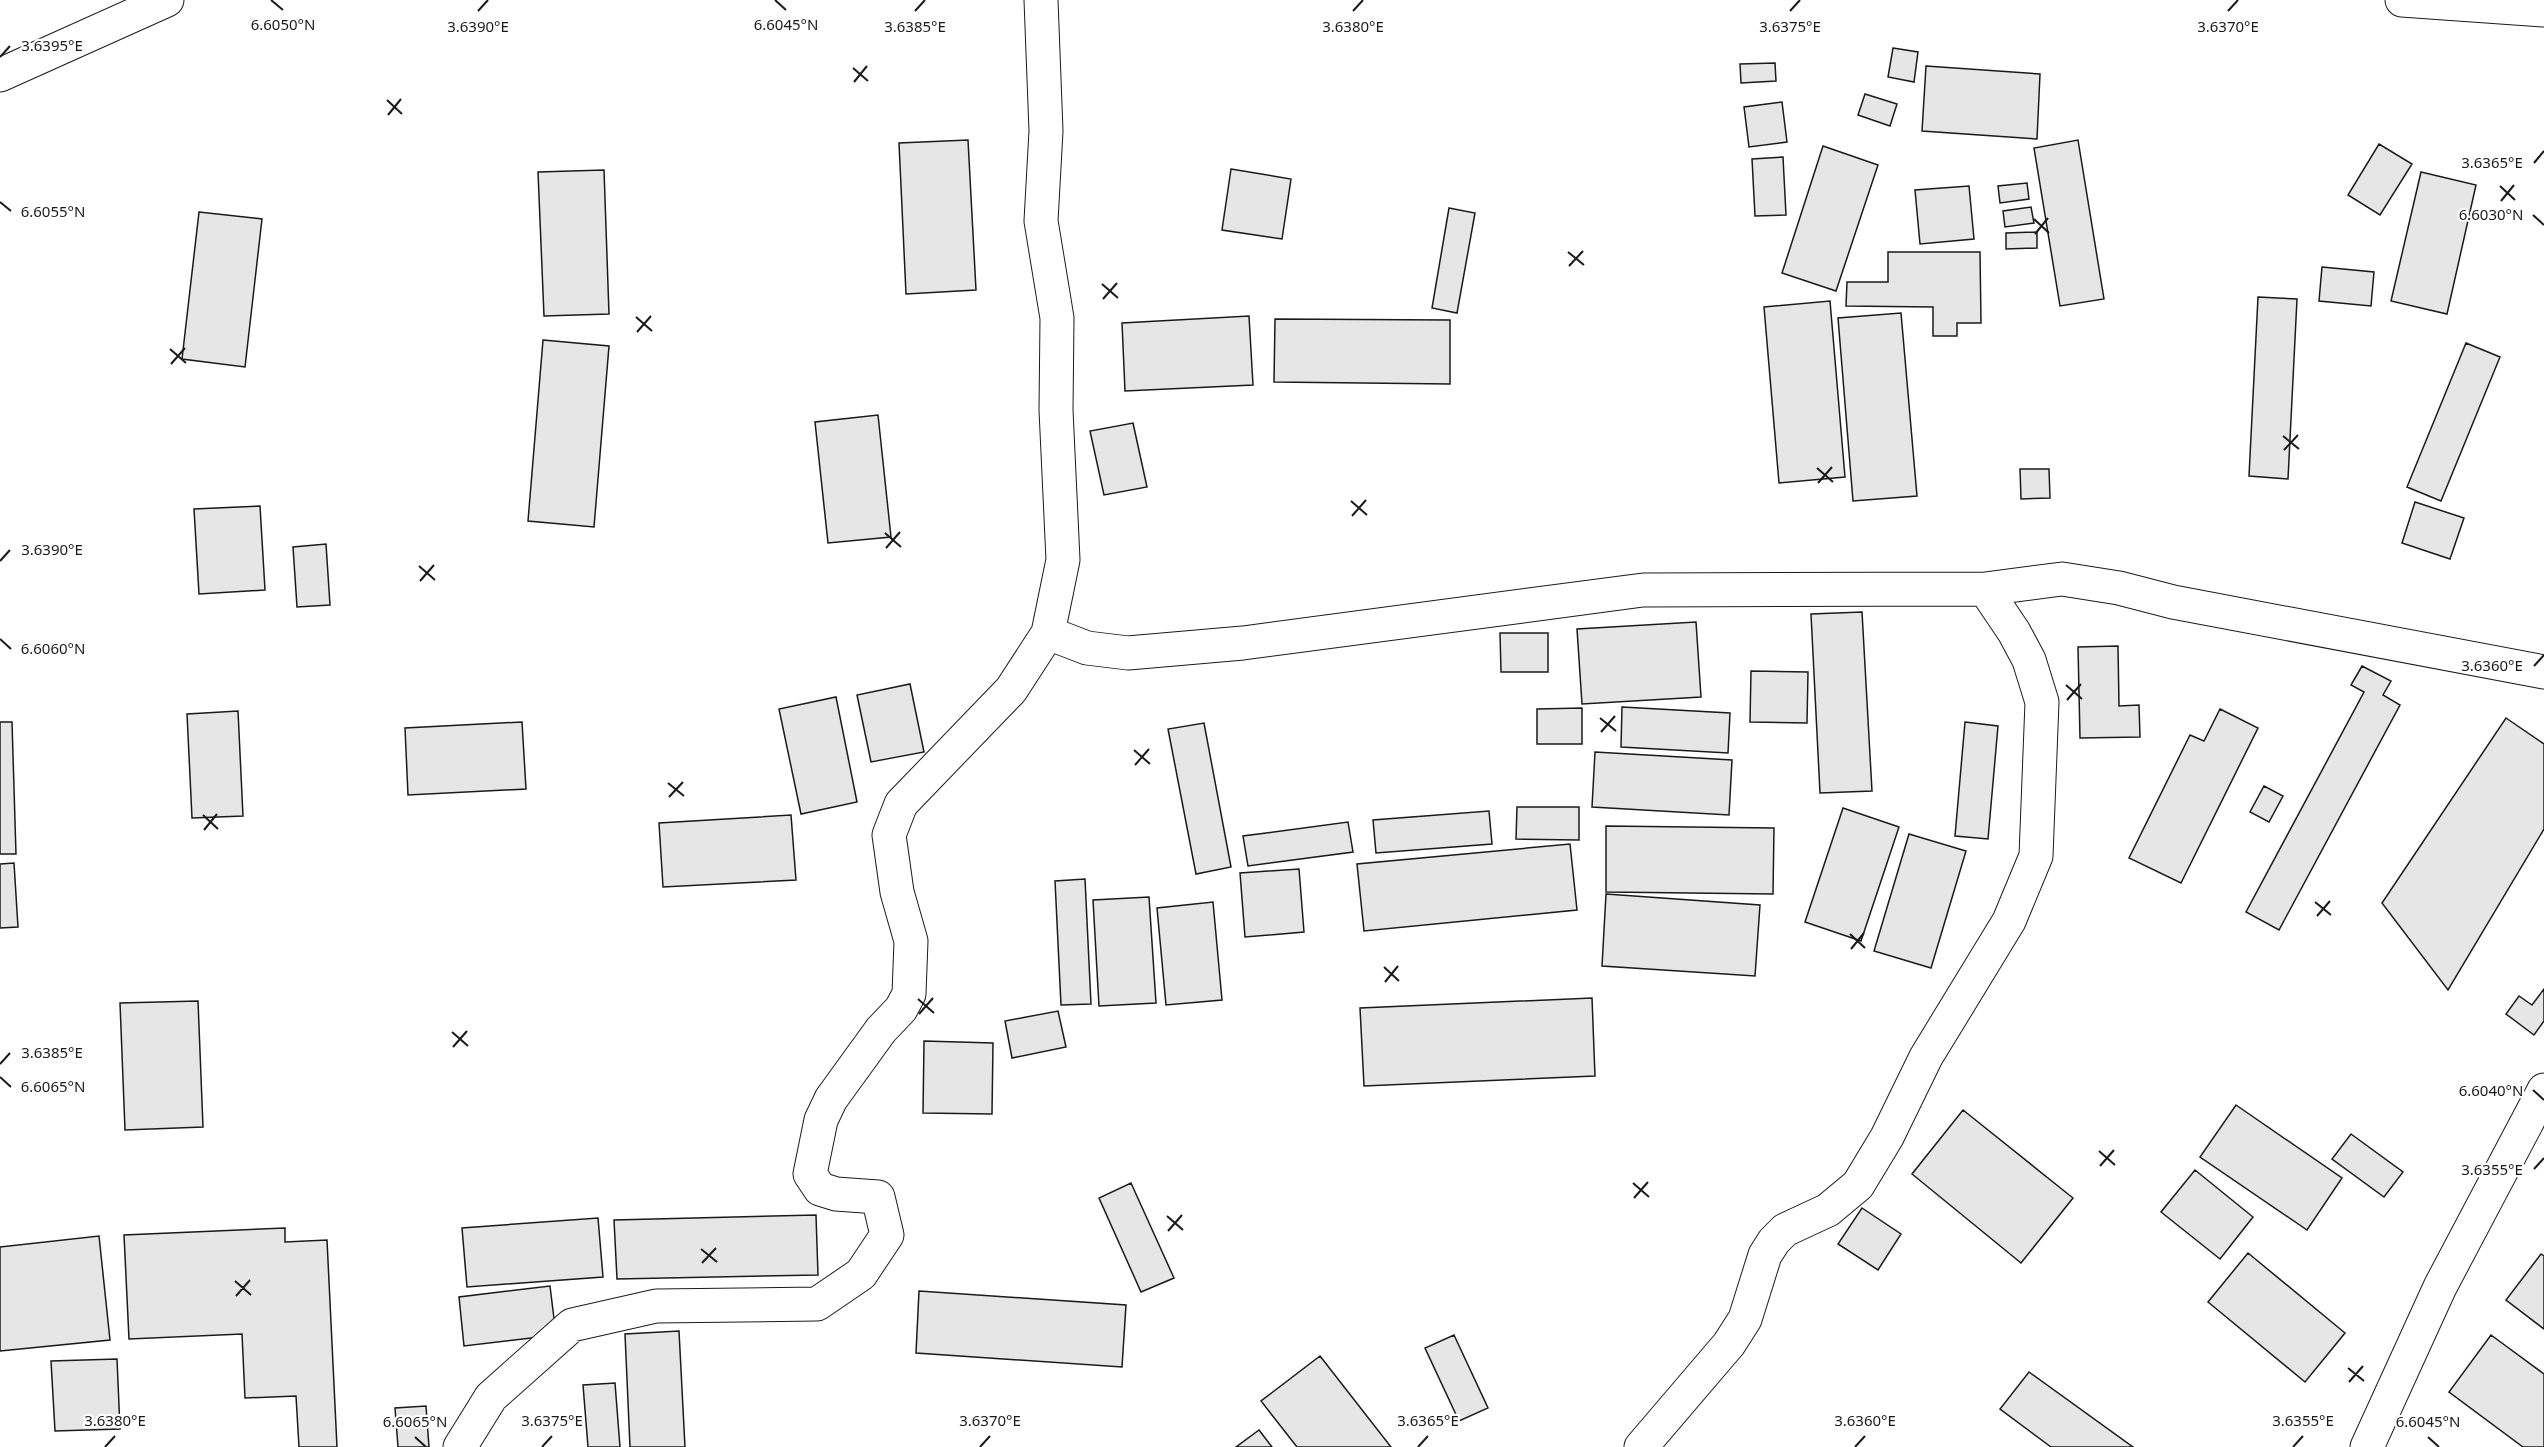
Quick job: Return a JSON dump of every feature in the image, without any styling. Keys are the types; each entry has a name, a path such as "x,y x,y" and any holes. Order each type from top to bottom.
{"street":[{"path":"0,75 167,0"},
{"path":"460,1447 491,1397 572,1324 656,1306 817,1304 861,1274 887,1235 878,1197 836,1194 820,1189 810,1174 821,1120 831,1099 881,1030 902,1009 909,994 911,941 897,892 889,835 901,804 1011,690 1048,633 1064,560 1056,410 1057,318 1041,221 1046,131 1041,0"},
{"path":"2402,0 2544,10"},
{"path":"1048,633 1087,648 1128,653 1243,643 1643,590 1985,590 2062,579 2119,588 2173,602 2544,672"},
{"path":"1641,1447 1740,1328 1745,1319 1765,1255 1774,1241 1785,1230 1828,1210 1858,1185 1887,1137 1926,1057 2009,921 2036,856 2042,702 2029,660 2014,632 1985,590"},
{"path":"2367,1447 2440,1287 2544,1090"}],"building":[{"path":"1893,48 1918,52 1914,82 1888,77"},
{"path":"1775,63 1776,81 1741,83 1740,64"},
{"path":"1926,66 2040,74 2037,139 1922,131"},
{"path":"1865,94 1897,104 1890,126 1858,115"},
{"path":"1782,102 1787,142 1749,147 1744,107"},
{"path":"968,140 976,290 906,294 899,143"},
{"path":"2078,140 2104,299 2060,306 2034,148"},
{"path":"2379,144 2412,164 2380,215 2348,195"},
{"path":"1823,146 1878,165 1836,291 1782,273"},
{"path":"1783,157 1786,215 1755,216 1752,159"},
{"path":"1231,169 1291,179 1282,239 1222,230"},
{"path":"604,170 609,314 544,316 538,172"},
{"path":"2421,172 2476,185 2447,314 2391,301"},
{"path":"2027,183 2029,199 2000,203 1998,186"},
{"path":"1969,186 1974,239 1920,244 1915,190"},
{"path":"2031,207 2034,223 2005,227 2003,211"},
{"path":"1449,208 1475,213 1457,313 1432,308"},
{"path":"199,212 262,219 245,367 182,359"},
{"path":"2037,232 2037,248 2006,249 2006,233"},
{"path":"1888,252 1980,252 1981,323 1957,323 1957,336 1933,336 1933,307 1846,306 1847,282 1888,282"},
{"path":"2322,267 2374,272 2371,306 2319,301"},
{"path":"2258,297 2297,299 2288,479 2249,476"},
{"path":"1830,301 1845,477 1779,483 1764,307"},
{"path":"1901,313 1917,496 1853,501 1838,318"},
{"path":"1249,316 1253,385 1125,391 1122,323"},
{"path":"1275,319 1450,320 1450,384 1274,382"},
{"path":"543,340 609,346 594,527 528,521"},
{"path":"2466,343 2500,357 2441,501 2407,487"},
{"path":"878,415 891,537 828,543 815,422"},
{"path":"1133,423 1147,487 1104,495 1090,431"},
{"path":"2020,469 2049,469 2050,498 2021,499"},
{"path":"2415,502 2464,518 2450,559 2402,543"},
{"path":"260,506 265,590 199,594 194,509"},
{"path":"326,544 330,605 297,607 293,547"},
{"path":"1862,612 1872,791 1820,793 1811,614"},
{"path":"1696,622 1701,697 1582,704 1577,629"},
{"path":"1500,633 1548,633 1548,672 1501,672"},
{"path":"2118,646 2119,706 2139,705 2140,737 2080,738 2078,647"},
{"path":"2362,666 2391,681 2383,695 2400,705 2279,930 2246,912 2364,692 2351,685"},
{"path":"1751,671 1808,672 1807,723 1750,722"},
{"path":"910,684 924,752 871,762 857,695"},
{"path":"836,697 857,802 801,814 779,709"},
{"path":"1622,707 1730,713 1728,753 1621,747"},
{"path":"1582,708 1582,744 1537,744 1537,709"},
{"path":"2220,709 2258,728 2181,883 2129,858 2190,735 2204,741"},
{"path":"238,711 243,816 192,818 187,714"},
{"path":"2506,718 2544,744 2544,829 2448,990 2382,903"},
{"path":"0,722 12,722 16,854 0,854"},
{"path":"522,722 526,789 408,795 405,728"},
{"path":"1965,722 1998,726 1988,839 1955,836"},
{"path":"1204,723 1231,867 1196,874 1168,729"},
{"path":"1595,752 1732,760 1729,815 1592,807"},
{"path":"2264,786 2283,796 2269,822 2250,812"},
{"path":"1517,807 1579,807 1579,840 1516,839"},
{"path":"1843,808 1899,827 1861,941 1805,922"},
{"path":"1489,811 1492,844 1376,853 1373,820"},
{"path":"791,815 796,880 663,887 659,823"},
{"path":"1348,822 1353,852 1248,866 1243,836"},
{"path":"1606,826 1774,828 1773,894 1606,892"},
{"path":"1909,834 1966,851 1931,968 1874,951"},
{"path":"1570,844 1577,910 1364,931 1357,864"},
{"path":"14,863 18,927 0,928 0,864"},
{"path":"1299,869 1304,932 1245,937 1240,873"},
{"path":"1085,879 1091,1004 1061,1005 1055,881"},
{"path":"1606,894 1760,905 1755,976 1602,966"},
{"path":"1149,897 1156,1003 1099,1006 1093,900"},
{"path":"1213,902 1222,1000 1166,1005 1157,908"},
{"path":"2544,989 2544,1021 2534,1035 2506,1014 2519,996 2532,1005"},
{"path":"1592,998 1595,1076 1364,1086 1360,1008"},
{"path":"198,1001 203,1127 125,1130 120,1003"},
{"path":"1058,1011 1066,1047 1012,1058 1005,1021"},
{"path":"924,1041 993,1043 992,1114 923,1113"},
{"path":"2236,1105 2342,1178 2307,1230 2200,1157"},
{"path":"1963,1110 2073,1198 2021,1263 1912,1174"},
{"path":"2351,1134 2403,1172 2384,1197 2332,1159"},
{"path":"2195,1170 2253,1217 2220,1259 2161,1212"},
{"path":"1131,1183 1174,1278 1141,1292 1099,1198"},
{"path":"1862,1208 1901,1234 1878,1270 1838,1244"},
{"path":"816,1215 818,1275 617,1279 614,1220"},
{"path":"598,1218 603,1277 467,1287 462,1228"},
{"path":"285,1228 285,1242 327,1240 337,1447 299,1447 296,1396 245,1398 242,1334 129,1339 124,1235"},
{"path":"99,1236 110,1340 0,1351 0,1247"},
{"path":"2248,1253 2345,1333 2305,1382 2208,1302"},
{"path":"2541,1254 2544,1256 2544,1329 2506,1300"},
{"path":"550,1286 556,1335 464,1346 459,1297"},
{"path":"919,1291 1126,1305 1122,1367 916,1353"},
{"path":"679,1331 685,1447 630,1447 625,1334"},
{"path":"1454,1335 1488,1408 1459,1421 1425,1348"},
{"path":"2491,1335 2544,1374 2544,1447 2523,1447 2449,1392"},
{"path":"1320,1356 1391,1447 1297,1447 1261,1401"},
{"path":"117,1359 120,1429 55,1431 51,1361"},
{"path":"2029,1372 2133,1447 2051,1447 2000,1409"},
{"path":"615,1383 620,1447 588,1447 583,1385"},
{"path":"426,1406 429,1447 398,1447 395,1408"},
{"path":"1259,1430 1272,1447 1236,1447"}]}
